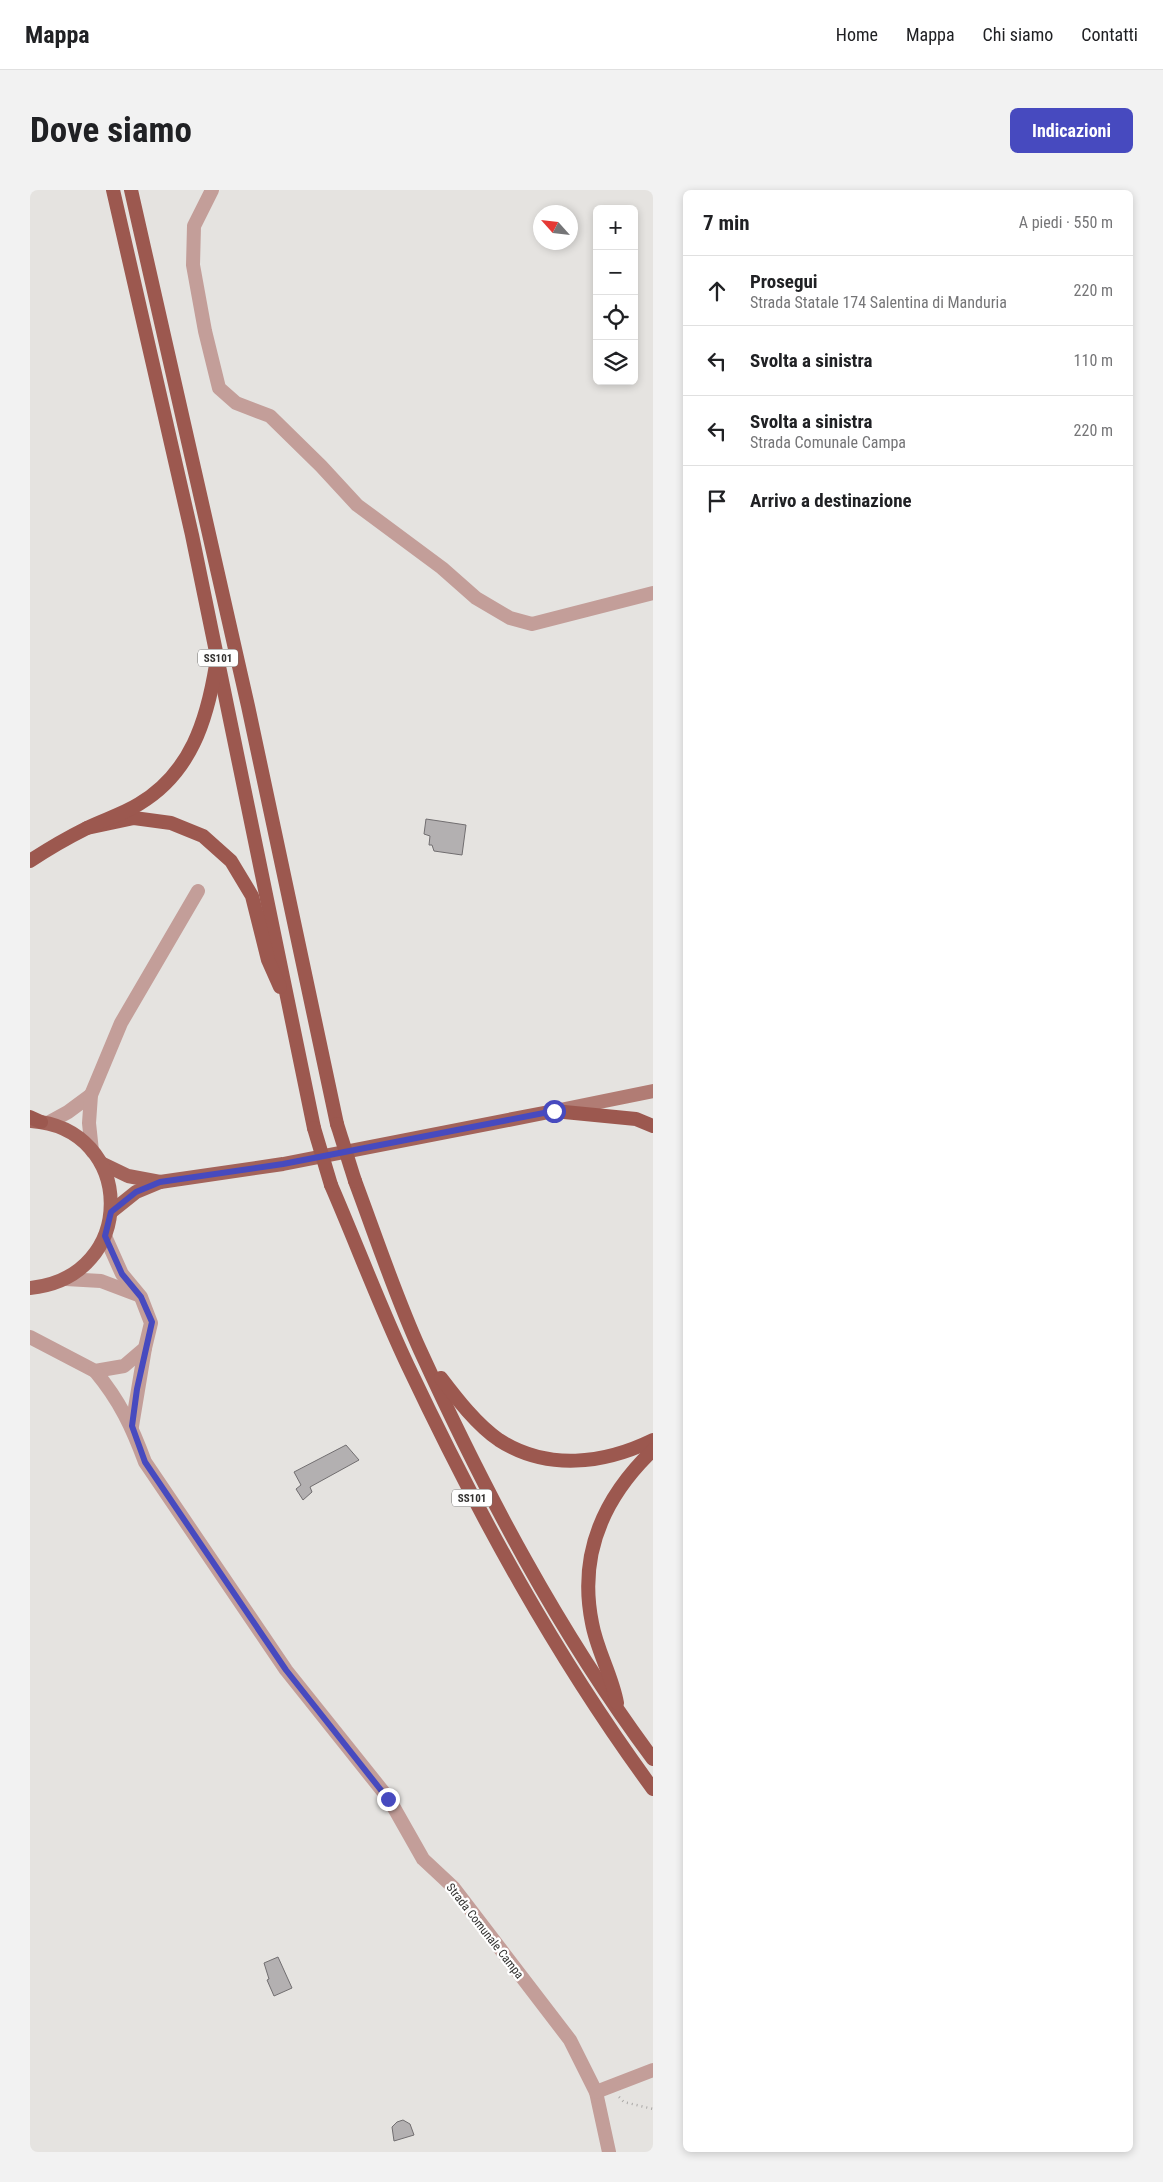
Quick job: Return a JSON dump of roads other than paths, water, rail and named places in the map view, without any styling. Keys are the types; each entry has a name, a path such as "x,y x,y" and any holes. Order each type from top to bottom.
{"highway":[{"name":"SS101","path":"112,190 192,534 314,1128 331,1185 407,1365 476,1504 546,1631 653,1789"},
{"name":"SS101","path":"131,190 248,706 337,1124 355,1181 421,1352 489,1494 556,1614 653,1759"},
{"path":"30,861 87,828 139,804 161,787 186,759 203,726 218,657"},
{"path":"87,828 134,818 172,823 203,836 231,861 252,896 268,960 290,1009"},
{"path":"554,1111 636,1119 653,1126"},
{"path":"425,1357 456,1397 483,1425 498,1439 515,1449 553,1461 589,1461 636,1448 653,1440"},
{"path":"618,1709 614,1684 601,1655 592,1623 587,1588 592,1550 597,1532 618,1488 653,1450"}],"main road":[{"path":"111,1212 136,1192 160,1182 283,1164 653,1091"},
{"path":"30,1288 47,1286 66,1279 82,1268 96,1253 105,1236 111,1212 110,1187 101,1164 92,1151 72,1134 37,1121"},
{"path":"101,1164 128,1176 160,1182"}],"street":[{"path":"212,190 194,226 193,265 205,331 219,388 236,403 270,416 322,466 356,504 442,568 476,598 510,618 532,624 653,593"},
{"path":"92,1151 89,1123 90,1095 121,1024 198,891"},
{"path":"37,1121 68,1112 90,1095"},
{"path":"105,1236 122,1274 141,1297 152,1322 145,1348 132,1426"},
{"path":"66,1279 101,1281 141,1297"},
{"path":"30,1337 95,1371 124,1366 145,1348"},
{"name":"Strada Comunale Campa","path":"95,1371 115,1395 132,1426 145,1462 286,1670 388,1799 424,1859 453,1887 570,2040 602,2089 609,2152"},
{"path":"602,2089 653,2070"}]}
